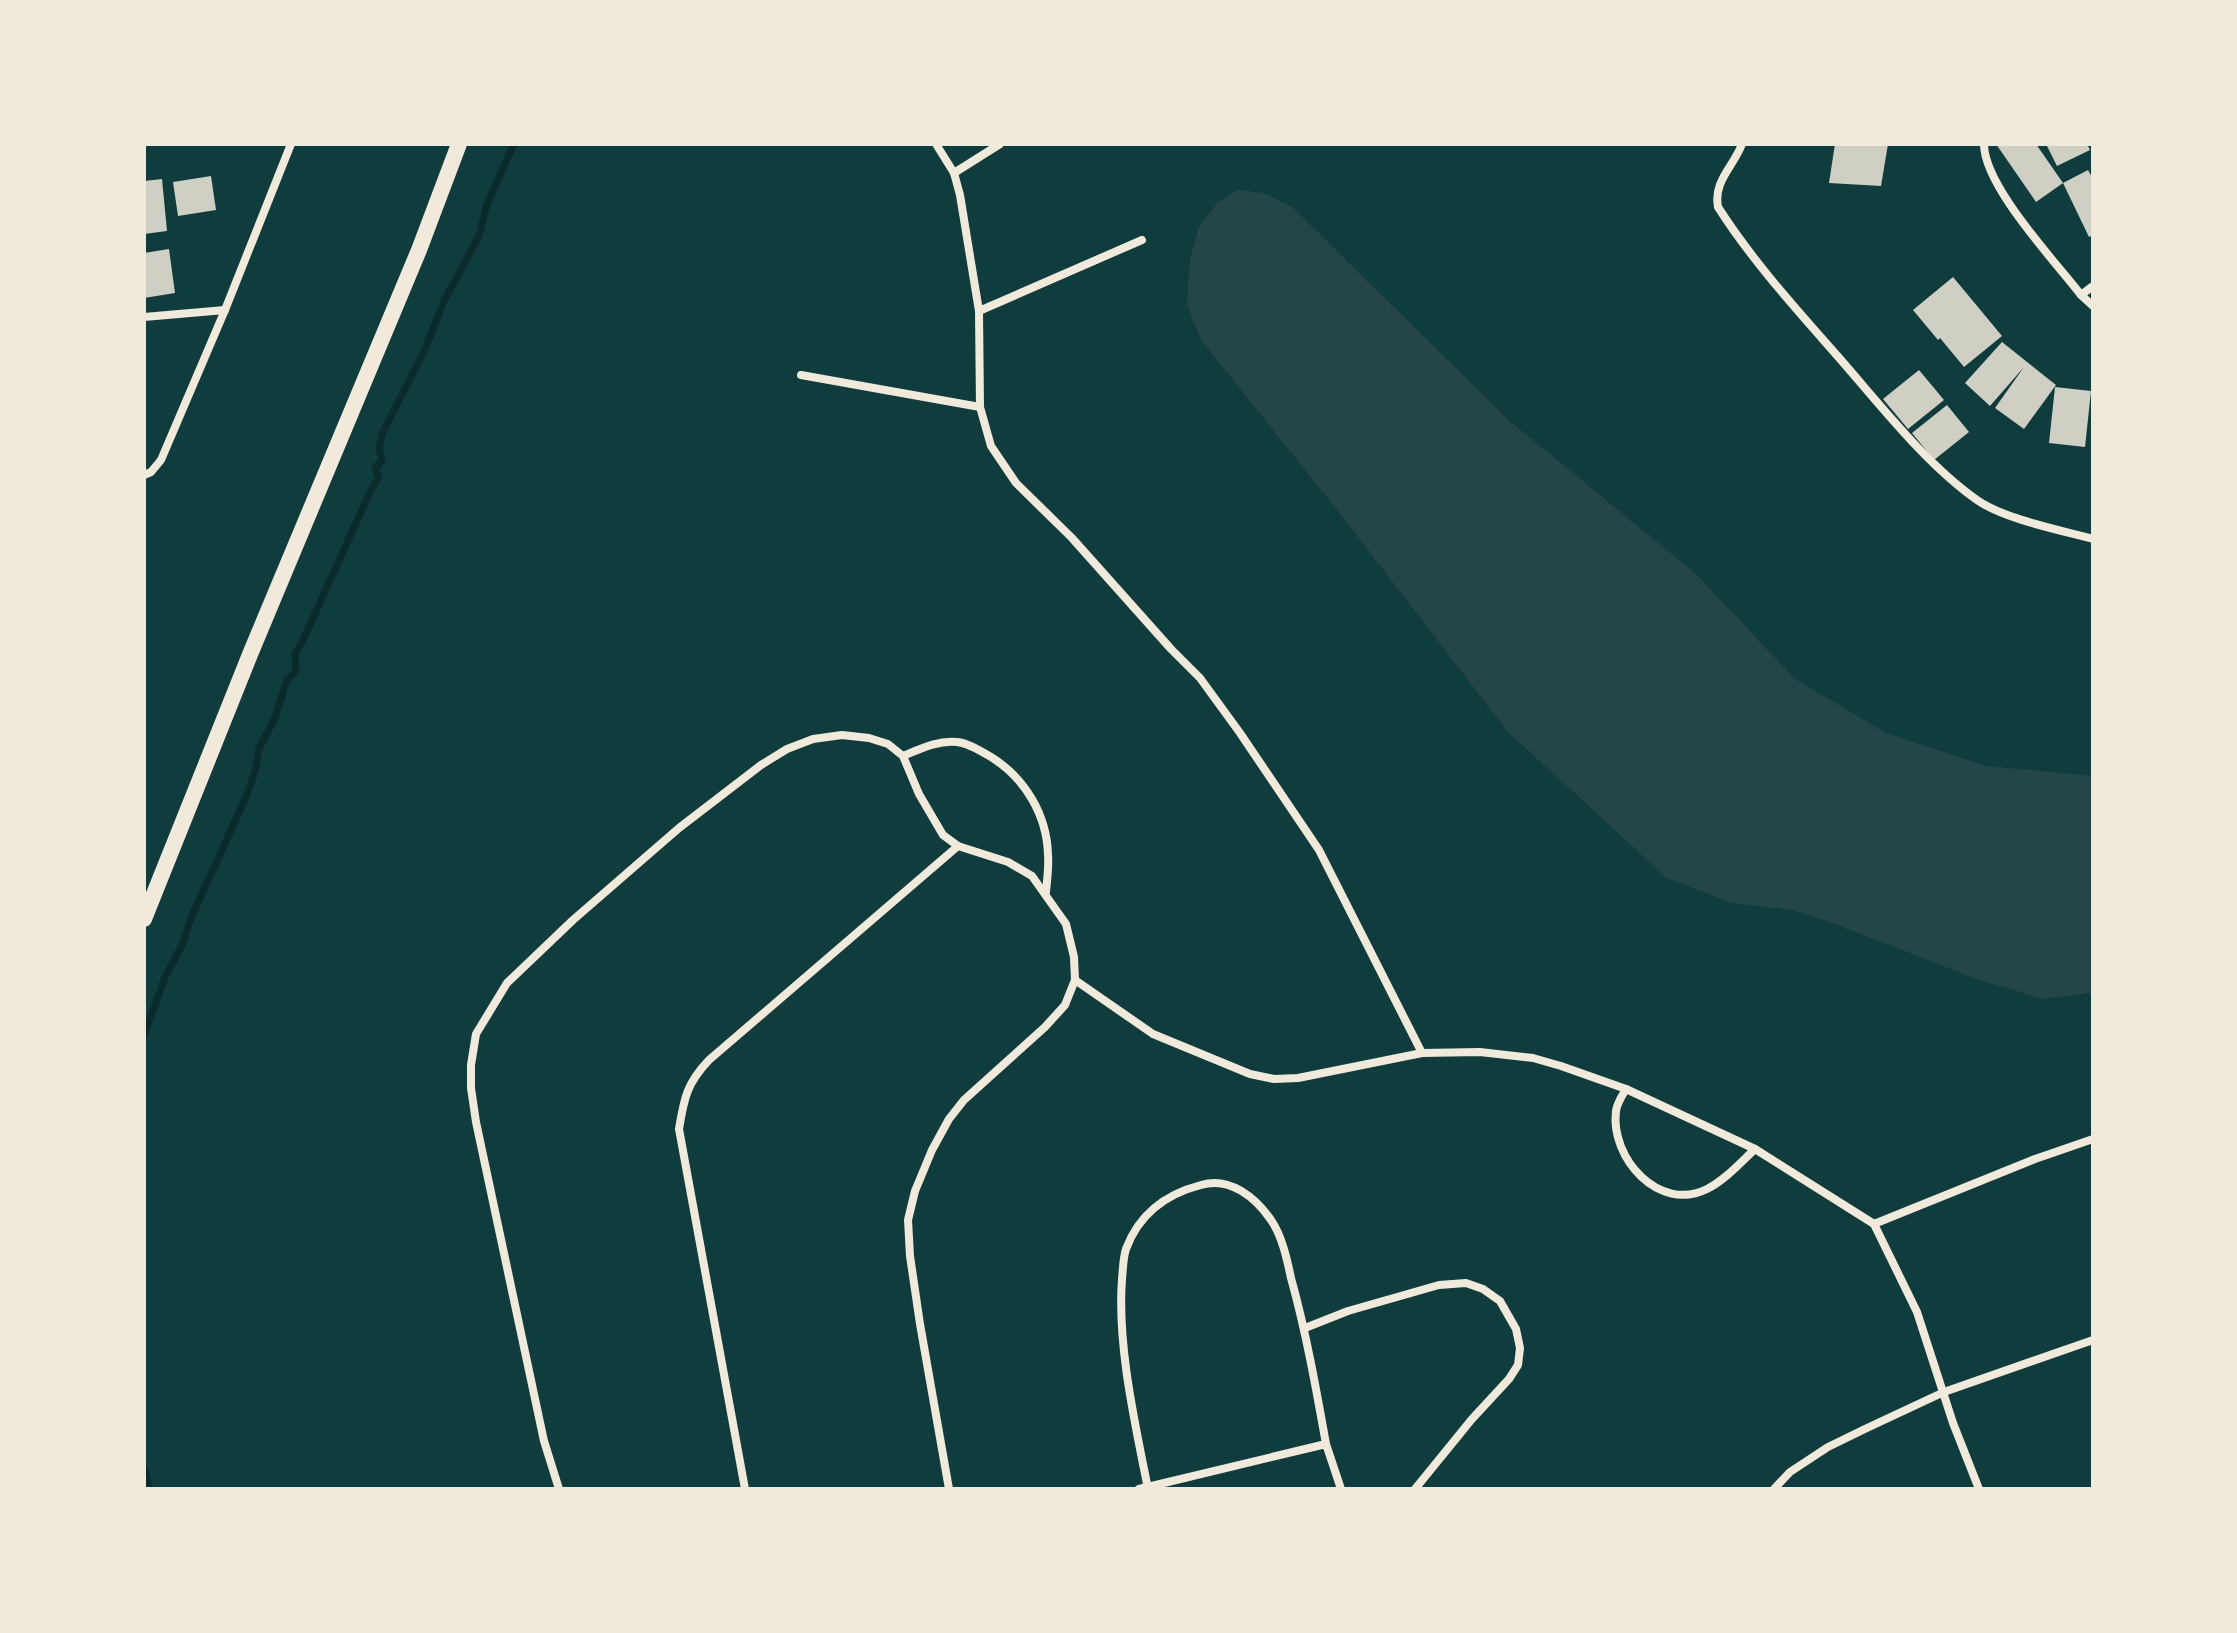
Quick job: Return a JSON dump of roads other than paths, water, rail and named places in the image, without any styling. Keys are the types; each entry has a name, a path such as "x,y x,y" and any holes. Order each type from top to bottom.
{"main road":[{"path":"144,919 251,652 419,250 459,144"}],"street":[{"path":"144,475 161,460 291,144"},
{"path":"936,144 954,173 960,195 979,311 980,407 991,446 1016,483 1072,538 1200,678 1319,850 1422,1053"},
{"path":"954,173 1000,144"},
{"path":"1742,144 1716,195 1718,207 1773,281 1904,433 1979,502 2021,519 2093,539"},
{"path":"1984,144 1984,156 2001,192 2081,295 2093,306"},
{"path":"979,311 1142,240"},
{"path":"2081,295 2093,286"},
{"path":"144,317 225,310"},
{"path":"801,375 980,407"},
{"path":"559,1489 544,1441 476,1122 471,1088 476,1034 507,983 679,828 761,765 787,749 813,739 842,735 888,744 903,756 919,794 943,835 958,846 1008,862 1032,876 1066,924 1074,957 1075,980 1065,1005 964,1100 949,1119 921,1177 908,1220 920,1324 949,1489"},
{"path":"903,756 934,744 957,742 1003,764 1027,789 1039,812 1046,833 1048,855 1046,893"},
{"path":"745,1489 679,1129 684,1097 697,1072 709,1060 958,846"},
{"path":"1075,980 1153,1034 1250,1074 1274,1079 1298,1078 1422,1053 1480,1052 1533,1058 1626,1089 1755,1149 1874,1224 1917,1312 1953,1423 1979,1489"},
{"path":"1626,1089 1616,1107 1615,1126 1622,1152 1638,1175 1664,1192 1685,1194 1706,1189 1755,1149"},
{"path":"1874,1224 2093,1139"},
{"path":"1326,1444 1145,1488 1125,1356 1121,1296 1124,1253 1142,1220 1174,1193 1206,1183 1233,1185 1251,1196 1272,1222 1287,1260 1305,1328 1326,1444 1341,1489"},
{"path":"1305,1328 1378,1301 1439,1285 1466,1283 1483,1289 1500,1301 1516,1329 1520,1348 1518,1365 1415,1489"},
{"path":"1774,1489 1790,1472 1828,1447 1944,1392 2093,1340"}],"waterway":[{"path":"144,1035 166,975 182,946 191,918 246,797 259,748 274,720 287,680 296,671 295,654 379,477 375,469 382,460 379,447 383,432 425,349 444,301 479,236 487,204 514,144"},
{"path":"144,1468 149,1489"}]}
